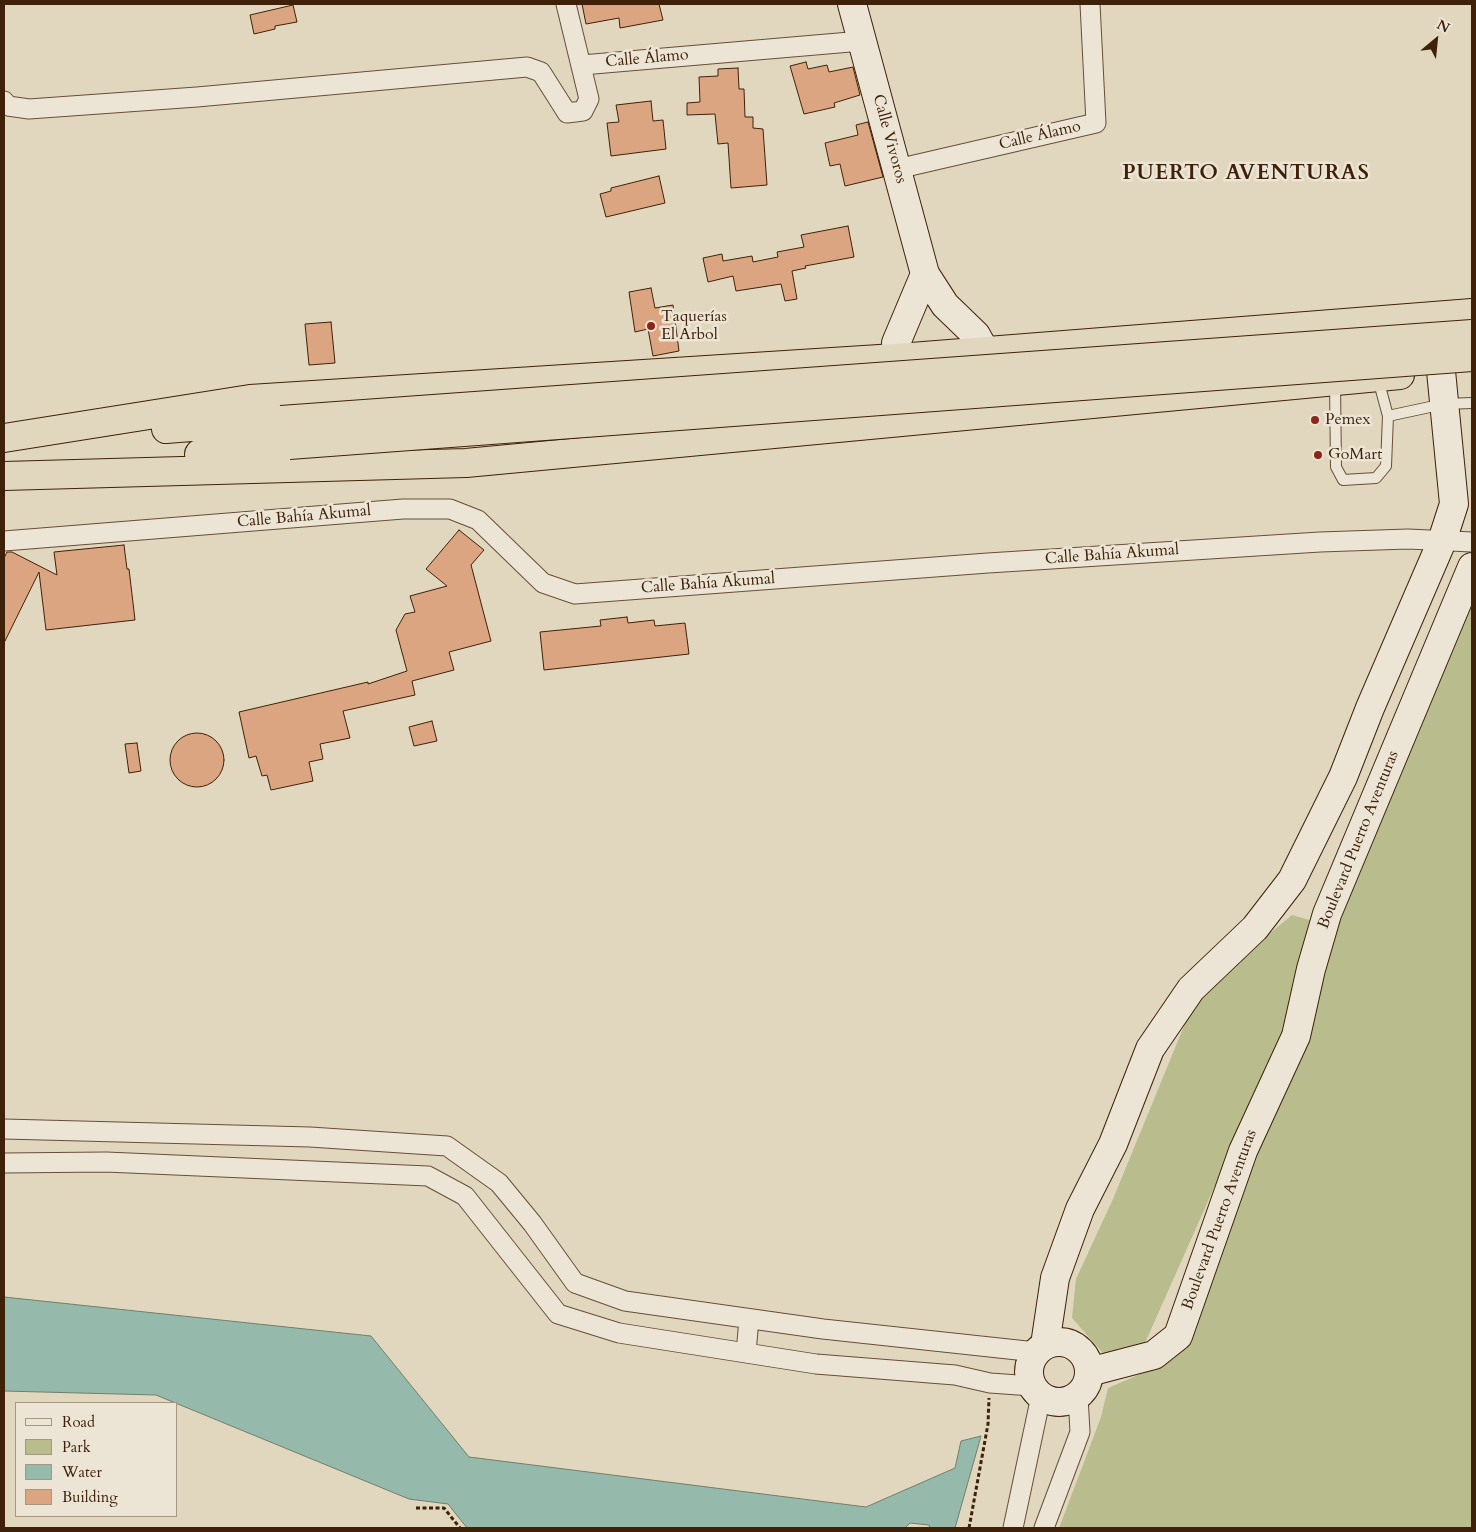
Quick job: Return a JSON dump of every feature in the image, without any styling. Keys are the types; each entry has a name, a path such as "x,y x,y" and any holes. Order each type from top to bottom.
{"highway":[{"path":"4,438 250,399 897,358 1472,313"},
{"path":"4,475 285,432 1472,334"},
{"path":"4,442 285,432 1472,357"},
{"path":"4,475 466,463 921,420 982,416 1472,368"}],"street":[{"path":"4,101 8,106 29,109 197,97 527,67 541,72 568,113 583,111 589,100 566,4"},
{"name":"Calle Vivoros","path":"852,4 925,274 945,305 976,335 985,351"},
{"name":"Calle Álamo","path":"897,169 1096,123 1090,4"},
{"name":"Calle Álamo","path":"582,65 862,41"},
{"path":"921,420 910,408 901,385 896,344 900,330 925,274"},
{"path":"982,416 989,400 991,380 985,351"},
{"path":"1013,1528 1036,1391 1029,1369 1041,1349 1055,1278 1080,1209 1113,1144 1150,1049 1191,989 1255,928 1292,880 1343,777 1370,708 1442,541 1454,504 1441,372"},
{"path":"1442,541 1472,500"},
{"name":"Calle Bahía Akumal","path":"4,541 403,509 450,508 478,520 543,583 574,594 988,563 1320,542 1408,539 1472,542"},
{"name":"Boulevard Puerto Aventuras","path":"1089,1372 1154,1354 1178,1336 1243,1150 1296,1036 1311,969 1327,914 1472,567"},
{"path":"4,1129 310,1137 447,1146 499,1183 575,1283 625,1301 749,1318 1041,1349 1065,1343 1074,1346 1082,1353 1089,1372 1084,1390 1078,1396 1059,1403 1036,1391 954,1375 816,1364 619,1333 558,1314 465,1196 428,1176 106,1162 4,1163"},
{"path":"168,1134 170,1165"},
{"path":"746,1353 749,1318"},
{"path":"1044,1528 1080,1432 1078,1396"}],"lane":[{"path":"1335,382 1336,467 1343,480 1376,478 1386,466 1388,416 1378,377"},
{"path":"1388,416 1444,404 1472,403"}],"path":[{"path":"969,1528 988,1424 990,1383"},
{"path":"416,1508 444,1508 460,1528"}],"green space":[{"path":"1472,589 1472,1528 1059,1528 1101,1417 1108,1388 1159,1366"},
{"path":"1292,915 1313,921 1285,1028 1145,1343 1108,1359 1072,1318 1076,1279 1113,1199 1191,1009 1234,963"}],"water":[{"path":"4,1297 371,1336 469,1457 866,1507 955,1468 961,1441 981,1436 955,1528 930,1528 929,1525 910,1523 905,1528 467,1528 448,1504 409,1499 178,1404 178,1402 173,1402 156,1395 4,1391"}],"building":[{"path":"582,4 659,4 663,20 620,28 619,18 586,24"},
{"path":"293,5 297,22 275,26 275,29 254,34 250,15"},
{"path":"806,62 808,69 827,65 829,72 853,67 860,95 834,103 835,107 804,114 790,66"},
{"path":"738,68 739,89 744,89 745,117 753,117 753,128 763,129 767,185 731,188 728,143 718,144 715,114 687,115 687,103 700,102 699,77 718,76 718,69"},
{"path":"651,101 653,121 663,120 666,149 611,156 607,123 619,122 616,105"},
{"path":"868,122 883,177 845,186 840,164 830,166 825,143 858,135 856,125"},
{"path":"659,176 665,203 606,217 600,194 611,191 611,188"},
{"path":"848,226 854,257 805,266 806,268 792,271 797,299 785,301 781,284 736,291 733,276 708,282 703,258 722,254 723,261 752,256 753,262 778,257 777,252 804,247 801,235"},
{"path":"651,288 655,308 673,305 679,351 653,356 648,329 635,332 629,292"},
{"path":"331,322 335,363 309,365 305,324"},
{"path":"459,530 484,550 471,565 491,641 449,652 454,670 412,681 415,695 343,711 350,738 320,744 323,759 309,762 313,781 271,790 267,775 262,776 256,756 249,758 239,712 368,682 368,684 407,671 396,630 405,614 415,612 410,596 447,586 426,569"},
{"path":"124,545 135,620 46,630 39,572 4,643 4,558 7,552 12,552 57,575 54,552"},
{"path":"627,617 628,623 654,620 655,626 685,623 689,654 544,670 540,632 601,626 600,620"},
{"path":"432,721 437,741 414,746 409,727"},
{"path":"192,733 202,733 212,737 220,745 224,760 220,775 212,783 202,787 192,787 182,783 174,775 170,765 170,755 174,745 182,737"},
{"path":"137,743 141,771 129,773 125,744"}],"place":[{"name":"Taquerías El Arbol","path":"651,326"},
{"name":"Pemex","path":"1315,420"},
{"name":"GoMart","path":"1318,455"}],"district":[{"name":"PUERTO AVENTURAS","path":"1246,174"}]}
